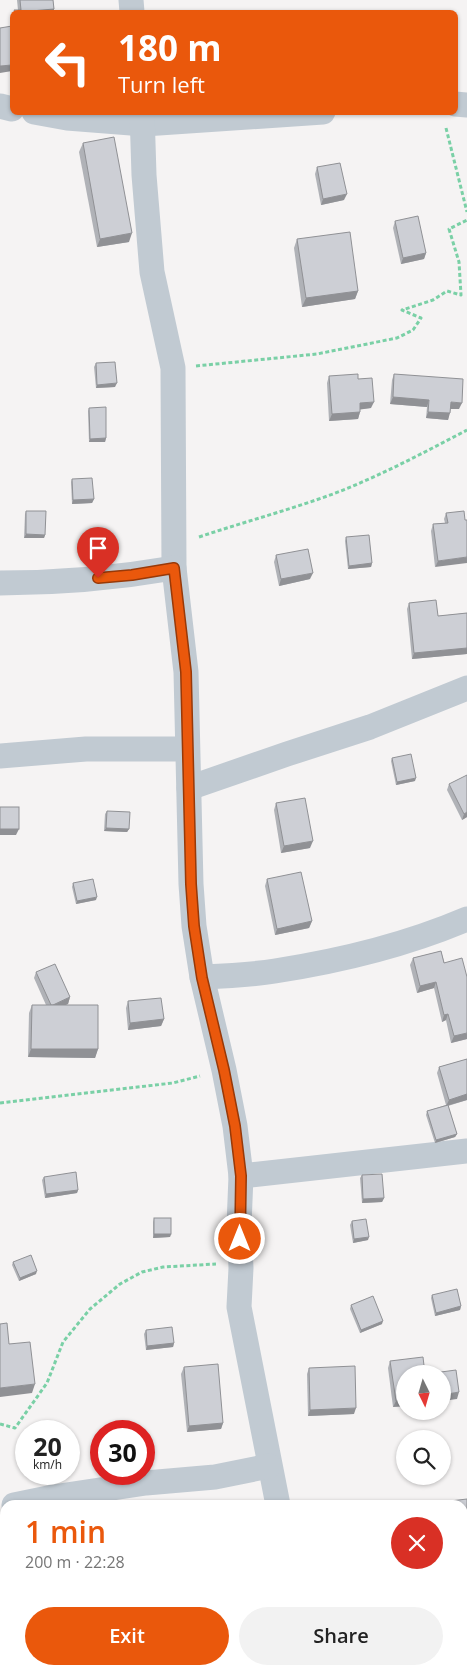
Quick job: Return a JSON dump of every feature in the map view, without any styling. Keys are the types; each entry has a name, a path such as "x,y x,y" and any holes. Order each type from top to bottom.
{"street":[{"path":"50,115 67,118 232,115"},
{"path":"143,118 144,175 152,272 173,368 174,557 186,672 191,893 194,926 202,978 235,1126 241,1176 239,1307 277,1500"},
{"path":"0,583 47,583 132,575 174,557"},
{"path":"189,788 370,727 467,688"},
{"path":"0,756 86,749 187,749"},
{"path":"202,978 273,972 350,958 467,919"},
{"path":"241,1176 467,1151"},
{"path":"38,1500 146,1483 215,1477 270,1466"}],"path":[{"path":"450,115 467,212"},
{"path":"173,368 317,354 397,338 413,330 421,318 402,310 433,300 447,291 460,295 459,262 448,229 467,220"},
{"path":"174,557 398,467 467,430"},
{"path":"0,1103 173,1083 224,1070"},
{"path":"0,1424 15,1428 47,1383 63,1342 76,1324 90,1309 120,1284 142,1272 163,1267 212,1263 241,1268"}],"building":[{"path":"20,0 53,0 54,9 21,10"},
{"path":"10,26 10,65 0,66 0,28"},
{"path":"114,137 132,233 100,239 83,143"},
{"path":"340,163 347,194 323,199 317,167"},
{"path":"418,216 426,253 403,258 395,221"},
{"path":"350,232 358,291 306,298 297,239"},
{"path":"115,362 117,383 97,385 96,363"},
{"path":"358,374 358,379 372,378 374,402 360,403 360,412 332,414 329,376"},
{"path":"394,374 463,379 462,403 451,402 450,413 428,412 429,400 393,397"},
{"path":"106,407 106,438 90,439 89,408"},
{"path":"92,478 94,499 73,500 72,479"},
{"path":"26,511 46,511 45,535 26,534"},
{"path":"464,511 465,520 467,520 467,557 438,561 433,524 448,523 446,513"},
{"path":"369,535 372,563 349,566 346,537"},
{"path":"308,549 313,573 281,579 276,555"},
{"path":"436,600 438,616 467,613 467,648 414,653 409,603"},
{"path":"411,754 416,778 397,782 392,758"},
{"path":"467,775 467,812 464,814 449,784"},
{"path":"305,798 313,841 284,846 276,803"},
{"path":"0,807 19,807 19,829 0,829"},
{"path":"107,811 130,812 129,829 106,828"},
{"path":"301,872 312,921 277,929 267,879"},
{"path":"93,879 97,897 77,901 73,883"},
{"path":"441,951 444,963 462,958 467,977 467,1033 454,1036 448,1014 444,1015 436,982 420,986 413,958"},
{"path":"55,964 70,997 51,1005 36,972"},
{"path":"161,998 164,1019 130,1023 128,1001"},
{"path":"32,1005 98,1005 98,1049 31,1049"},
{"path":"467,1059 467,1094 449,1100 439,1067"},
{"path":"448,1105 457,1134 436,1140 427,1111"},
{"path":"76,1172 78,1190 46,1194 44,1177"},
{"path":"382,1174 384,1198 363,1199 362,1175"},
{"path":"154,1218 171,1218 171,1234 154,1234"},
{"path":"366,1219 369,1237 354,1239 352,1221"},
{"path":"31,1255 37,1271 20,1278 13,1262"},
{"path":"457,1289 461,1306 436,1313 432,1295"},
{"path":"373,1296 383,1321 361,1330 351,1305"},
{"path":"7,1323 9,1344 30,1342 35,1384 0,1388 0,1324"},
{"path":"172,1327 174,1343 147,1346 146,1330"},
{"path":"423,1357 424,1365 396,1365 396,1401 390,1361"},
{"path":"218,1364 223,1423 189,1426 184,1367"},
{"path":"355,1366 356,1408 310,1410 309,1368"},
{"path":"456,1370 459,1392 451,1393 451,1371"}],"route":[{"path":"98,578 174,568 186,672 191,884 194,926 202,978 235,1126 241,1176 240,1239"}]}
